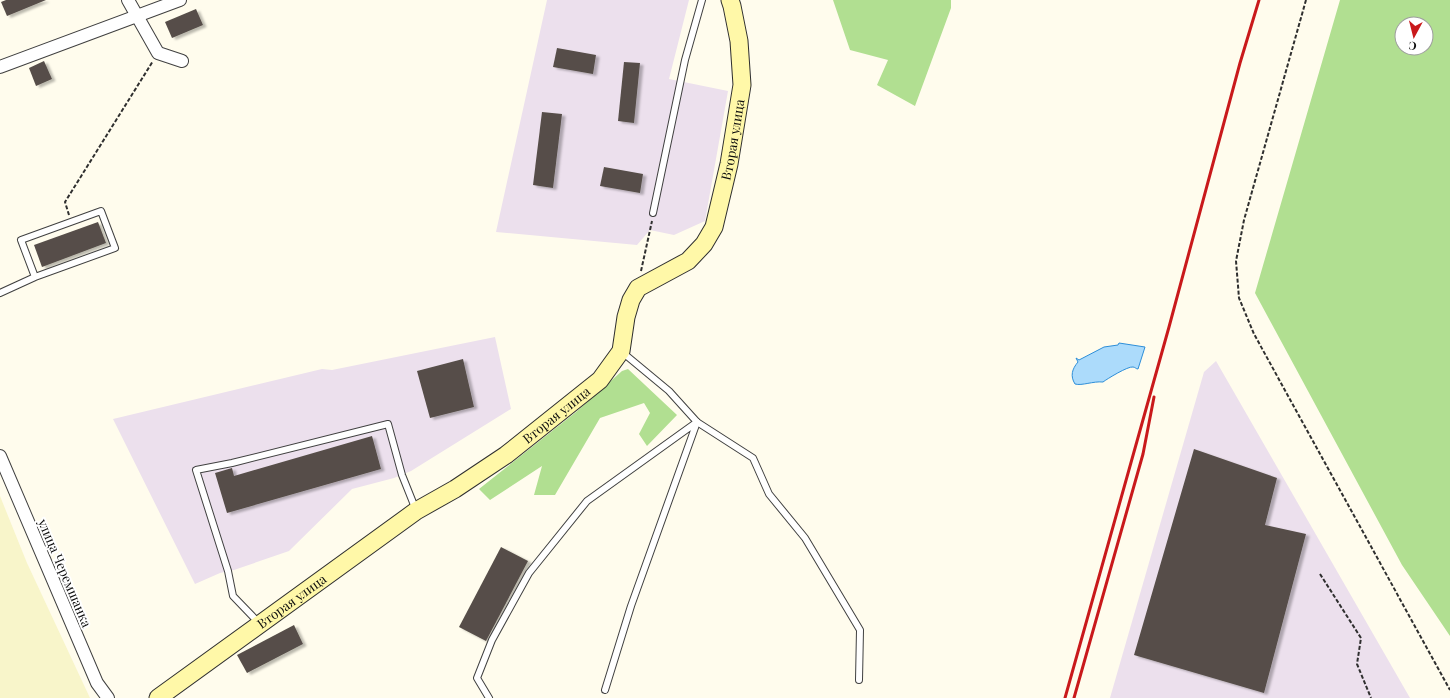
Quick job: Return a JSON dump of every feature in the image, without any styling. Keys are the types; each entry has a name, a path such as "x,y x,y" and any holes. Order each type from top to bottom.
{"street":[{"path":"128,0 158,54 182,61"},
{"path":"0,67 180,0"},
{"name":"Вторая улица","path":"158,698 416,511 455,489 506,455 600,380 621,351 626,317 631,300 638,288 688,261 704,244 714,227 729,164 742,85 739,41 730,0"},
{"name":"улица Черемшанка","path":"0,456 97,683 108,698"}],"lane":[{"path":"653,213 685,60 702,0"},
{"path":"0,293 35,277 115,248 101,211 21,240 35,277"},
{"path":"621,351 669,391 697,422 753,458 769,494 805,538 860,630 859,680"},
{"path":"605,690 631,606 697,422"},
{"path":"490,698 476,678 492,640 529,573 587,501 697,422"},
{"path":"259,624 233,596 228,571 196,470 232,463 388,424 402,474 416,511"}],"path":[{"path":"1306,0 1244,220 1236,261 1239,298 1254,334 1450,690"},
{"path":"72,221 65,202 158,54"},
{"path":"638,288 650,230"},
{"path":"1320,574 1361,638 1356,664 1371,698"}],"shaded area":[{"path":"547,0 689,0 669,79 728,91 705,221 674,235 650,230 637,245 496,232"},
{"path":"495,337 511,409 411,471 394,478 352,489 289,551 234,570 220,573 195,584 113,419 322,369 332,370"},
{"path":"1216,361 1410,698 1110,698 1204,372"},
{"path":"0,496 27,563 90,698 0,698"}],"green space":[{"path":"833,0 951,0 951,8 915,106 877,85 888,60 850,50"},
{"path":"1340,0 1450,0 1450,636 1402,565 1255,293"},
{"path":"628,369 677,415 647,446 639,434 650,413 644,403 600,418 555,495 534,495 542,466 490,500 479,489 576,412 622,371"}],"water":[{"path":"1119,343 1145,347 1138,369 1133,367 1127,368 1103,382 1075,384 1072,375 1074,367 1078,362 1076,358 1079,360 1104,347 1118,345"}],"building":[{"path":"6,0 46,0 7,16 1,2"},
{"path":"196,9 203,25 172,38 165,22"},
{"path":"557,48 596,55 593,74 553,67"},
{"path":"44,61 52,79 36,86 29,68"},
{"path":"624,62 640,63 634,123 618,121"},
{"path":"542,112 562,114 553,188 533,185"},
{"path":"604,167 643,174 640,193 600,186"},
{"path":"98,222 106,243 42,267 34,245"},
{"path":"463,359 474,407 430,418 417,371"},
{"path":"372,436 381,469 227,513 215,473 232,468 234,476"},
{"path":"1194,449 1277,478 1265,525 1306,534 1264,693 1134,655"},
{"path":"501,547 528,561 486,641 459,627"},
{"path":"294,625 303,644 247,673 237,655"}],"railway":[{"path":"1065,698 1169,327 1240,63 1259,0"},
{"path":"1074,698 1143,454 1154,397"}]}
